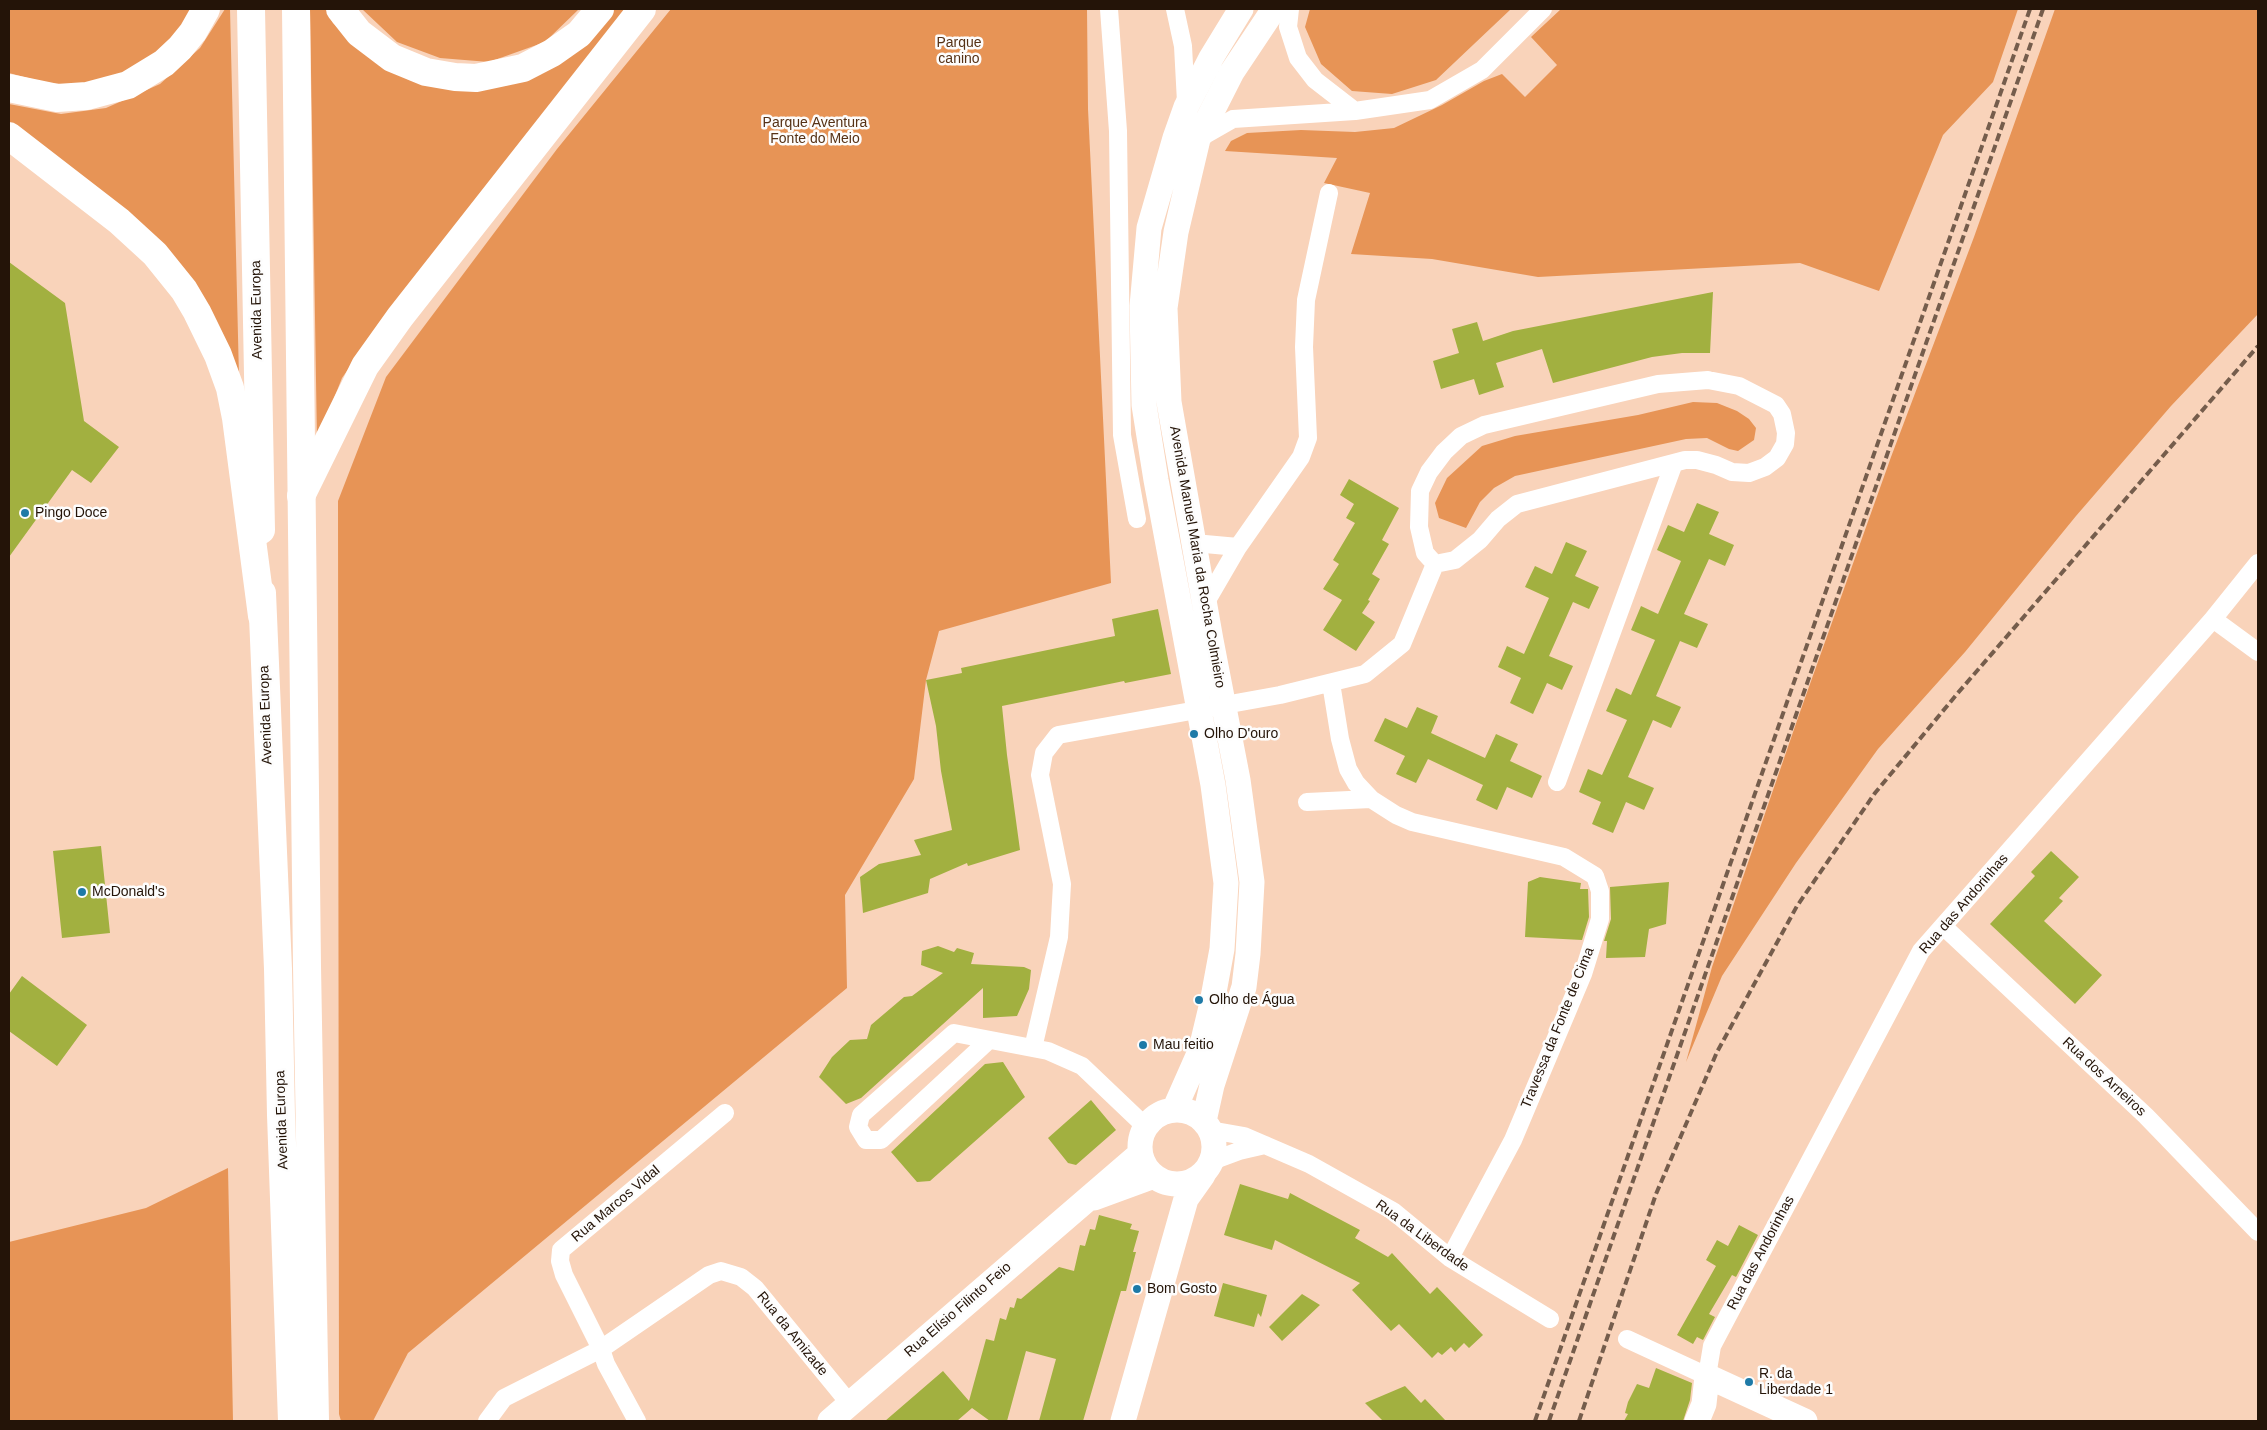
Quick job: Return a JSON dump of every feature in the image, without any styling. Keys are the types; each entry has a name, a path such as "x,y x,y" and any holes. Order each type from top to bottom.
{"main road":[{"path":"9,88 57,98 87,96 128,85 156,68 180,48 193,32 206,9"},
{"name":"Avenida Europa","path":"251,9 262,616 278,969 281,1115 292,1421"},
{"name":"Avenida Europa","path":"296,9 301,496 315,1421"},
{"path":"340,9 359,33 392,58 426,72 455,77 476,78 523,68 552,53 579,34 600,9"},
{"path":"301,496 370,358 400,317 642,9"},
{"name":"Avenida Manuel Maria da Rocha Colmieiro","path":"1174,1110 1201,1049 1212,1003 1222,949 1226,882 1213,785 1189,711 1144,405 1142,306 1149,228 1186,107 1211,58 1241,9"},
{"name":"Avenida Manuel Maria da Rocha Colmieiro","path":"1207,1125 1212,1086 1239,1008 1248,954 1252,882 1238,780 1169,402 1165,308 1176,232 1198,139 1232,72 1274,9"},
{"path":"9,136 119,221 155,254 184,290 197,312 218,355 230,388 236,418 262,616"},
{"path":"1123,1421 1186,1199 1208,1168 1214,1140 1207,1125 1185,1111 1174,1110 1158,1116 1146,1127 1142,1137 1140,1154 1144,1164 1156,1178 1164,1198 1172,1245"},
{"name":"Rua Elísio Filinto Feio","path":"830,1421 1087,1201 1119,1170 1140,1154"},
{"path":"1156,1178 1169,1184 1181,1185 1193,1181 1208,1168"},
{"name":"Rua Elísio Filinto Feio","path":"1087,1201 1156,1178"},
{"path":"1697,1421 1704,1404 1707,1376 1805,1421"}],"street":[{"path":"1109,9 1118,131 1122,435 1137,519"},
{"path":"1175,9 1185,69 1186,107"},
{"path":"1290,9 1288,27 1298,58 1315,80 1355,111"},
{"path":"1198,139 1233,119 1355,111 1430,100 1482,70 1543,9"},
{"path":"1206,602 1238,547 1301,457 1308,438 1304,347 1306,300 1329,192"},
{"path":"1708,380 1739,386 1776,405 1782,414 1786,433 1785,444 1777,458 1765,467 1749,473 1732,472 1697,460 1674,463 1517,504 1498,519 1480,540 1456,560 1435,564 1425,553 1419,528 1420,491 1429,472 1444,452 1461,436 1484,425 1658,384 1708,380"},
{"path":"1557,782 1674,463"},
{"path":"1194,543 1238,547"},
{"name":"Rua das Andorinhas","path":"1707,1376 1712,1346 1921,951 2213,620 2258,563"},
{"path":"1033,1048 1059,937 1062,884 1040,776 1044,753 1058,735 1223,705 1331,683 1365,674 1402,644 1435,564"},
{"path":"2213,620 2258,652"},
{"name":"Travessa da Fonte de Cima","path":"1331,683 1340,740 1348,769 1356,783 1371,799 1396,815 1412,822 1564,857 1595,876 1600,891 1600,919 1583,974 1513,1140 1450,1258"},
{"path":"1307,802 1371,799"},
{"name":"Rua dos Arneiros","path":"1944,927 2146,1116 2258,1232"},
{"path":"988,1041 881,1140 866,1140 858,1127 861,1115 954,1033 988,1041 1033,1048 1082,1066 1146,1127"},
{"name":"Rua Marcos Vidal","path":"637,1421 606,1364 601,1349 564,1275 560,1261 561,1250 725,1113"},
{"name":"Rua da Liberdade","path":"1207,1125 1244,1136 1309,1164 1393,1212 1450,1258 1550,1319"},
{"path":"1208,1168 1239,1151 1265,1146"},
{"name":"Rua da Amizade","path":"601,1349 709,1276 721,1271 740,1277 755,1288 850,1404"},
{"path":"1627,1339 1707,1376"},
{"path":"487,1421 504,1398 601,1349"}],"green space":[{"path":"9,9 193,9 169,43 127,73 88,86 47,83 9,73"},
{"path":"225,9 230,9 239,377 92,185 9,123 9,104 61,114 106,108 160,84 200,48"},
{"path":"310,9 326,9 333,23 378,64 497,86 613,9 627,9 394,303 342,378 317,441"},
{"path":"362,9 579,9 545,42 489,62 440,58 397,42"},
{"path":"671,9 1087,9 1088,109 1111,583 939,631 926,680 914,779 845,895 847,988 408,1353 373,1421 341,1421 339,1414 338,501 386,377 557,149"},
{"path":"1310,9 1511,9 1436,80 1392,94 1352,91 1321,64 1305,27"},
{"path":"1561,9 2018,9 1993,82 1943,135 1879,291 1800,263 1538,277 1432,259 1351,254 1370,193 1324,183 1337,158 1225,151 1231,141 1247,133 1301,130 1355,132 1394,128 1442,105 1484,81 1502,74 1525,97 1557,65 1531,37"},
{"path":"2055,9 2258,9 2258,314 2171,406 2076,516 1965,652 1878,749 1796,863 1722,976 1686,1062 1712,967 1800,712 1891,457 1974,237"},
{"path":"1693,402 1717,403 1737,411 1749,419 1756,428 1754,440 1738,451 1729,449 1707,438 1686,439 1515,476 1494,488 1480,502 1466,528 1439,518 1435,503 1447,478 1482,446 1515,436 1638,415"},
{"path":"228,1168 233,1421 9,1421 9,1242 146,1208"}],"building":[{"path":"9,262 65,303 84,421 119,447 91,483 72,470 9,557"},
{"path":"1713,292 1710,353 1682,353 1652,357 1553,383 1542,349 1496,363 1504,387 1479,395 1474,379 1441,389 1433,361 1459,353 1452,329 1477,322 1483,341 1513,331"},
{"path":"1349,479 1399,508 1382,540 1389,544 1372,574 1380,579 1362,613 1375,622 1356,651 1323,630 1342,600 1323,589 1339,564 1333,560 1355,523 1346,518 1354,504 1340,495"},
{"path":"1697,503 1719,512 1709,534 1734,545 1725,566 1709,559 1684,614 1708,624 1697,648 1680,641 1656,696 1681,707 1671,728 1653,720 1628,777 1654,788 1644,810 1626,802 1613,833 1592,824 1601,802 1579,792 1588,769 1602,775 1627,720 1606,711 1616,688 1631,695 1655,640 1631,630 1641,606 1658,614 1681,561 1657,550 1668,525 1684,532"},
{"path":"1566,542 1587,551 1575,576 1599,587 1589,609 1573,602 1549,656 1573,666 1562,690 1547,683 1533,714 1510,703 1521,678 1498,667 1507,646 1524,654 1549,598 1525,587 1535,566 1552,574"},
{"path":"1158,609 1171,674 1125,683 1124,681 1002,706 1020,850 968,866 967,863 930,879 928,893 863,913 860,877 879,864 921,855 914,840 952,830 941,771 936,726 926,680 962,673 961,668 1115,636 1112,619"},
{"path":"1417,707 1438,716 1431,733 1485,758 1496,734 1518,744 1510,761 1542,776 1532,798 1507,787 1497,810 1476,800 1483,785 1428,759 1416,783 1396,774 1405,756 1374,741 1385,718 1407,728"},
{"name":"McDonald's","path":"101,846 110,933 62,938 53,851"},
{"path":"2051,851 2079,877 2059,898 2063,901 2044,921 2102,975 2075,1004 1990,924 2035,876 2031,872"},
{"path":"1540,877 1581,883 1580,889 1588,889 1589,917 1582,940 1525,937 1528,882"},
{"path":"1669,882 1666,924 1649,929 1645,957 1606,958 1607,941 1604,941 1611,919 1610,887"},
{"path":"938,946 954,952 957,948 974,953 971,964 1024,967 1031,970 1029,989 1017,1016 983,1018 983,988 861,1098 846,1104 819,1077 832,1057 850,1040 867,1039 871,1025 904,997 912,996 943,973 921,965 922,951"},
{"path":"22,976 87,1025 57,1066 9,1031 9,994"},
{"path":"1003,1062 1025,1097 930,1181 917,1182 891,1152 985,1064"},
{"path":"1091,1100 1116,1130 1076,1165 1068,1163 1048,1138"},
{"path":"1240,1184 1288,1199 1290,1193 1360,1230 1355,1238 1388,1257 1392,1253 1430,1294 1437,1287 1483,1335 1469,1348 1464,1343 1455,1352 1451,1347 1442,1355 1438,1352 1432,1358 1399,1324 1391,1331 1352,1290 1360,1283 1275,1240 1272,1250 1224,1235"},
{"path":"1099,1215 1132,1224 1130,1229 1139,1231 1133,1252 1136,1252 1126,1291 1121,1291 1083,1421 1039,1421 1056,1359 1026,1351 1007,1421 990,1421 972,1408 957,1421 885,1421 943,1371 969,1401 986,1339 994,1341 1000,1318 1006,1320 1010,1307 1014,1308 1017,1298 1021,1299 1059,1267 1074,1271 1080,1245 1085,1246 1090,1229 1095,1230"},
{"path":"1739,1225 1758,1235 1736,1277 1732,1275 1709,1314 1715,1317 1703,1340 1697,1337 1693,1344 1677,1335 1716,1266 1706,1260 1717,1240 1728,1246"},
{"path":"1223,1283 1267,1295 1261,1317 1258,1313 1254,1327 1214,1316"},
{"path":"1302,1294 1320,1305 1282,1341 1269,1327"},
{"path":"1656,1368 1692,1383 1690,1400 1683,1421 1624,1421 1628,1414 1625,1413 1628,1402 1637,1384 1649,1388"},
{"path":"1405,1386 1421,1403 1425,1399 1446,1421 1383,1421 1365,1403"}],"railway":[{"path":"1535,1421 2030,9"},
{"path":"1549,1421 2043,9"},
{"path":"1579,1421 1656,1194 1717,1052 1797,906 1875,793 1957,694 2258,346"}],"place":[{"name":"Pingo Doce","path":"25,513"},
{"name":"Olho D'ouro","path":"1194,734"},
{"name":"McDonald's","path":"82,892"},
{"name":"Olho de Água","path":"1199,1000"},
{"name":"Mau feitio","path":"1143,1045"},
{"name":"Bom Gosto","path":"1137,1289"},
{"name":"R. da Liberdade 1","path":"1749,1382"}],"park label":[{"name":"Parque canino","path":"959,52"},
{"name":"Parque Aventura Fonte do Meio","path":"815,132"}]}
